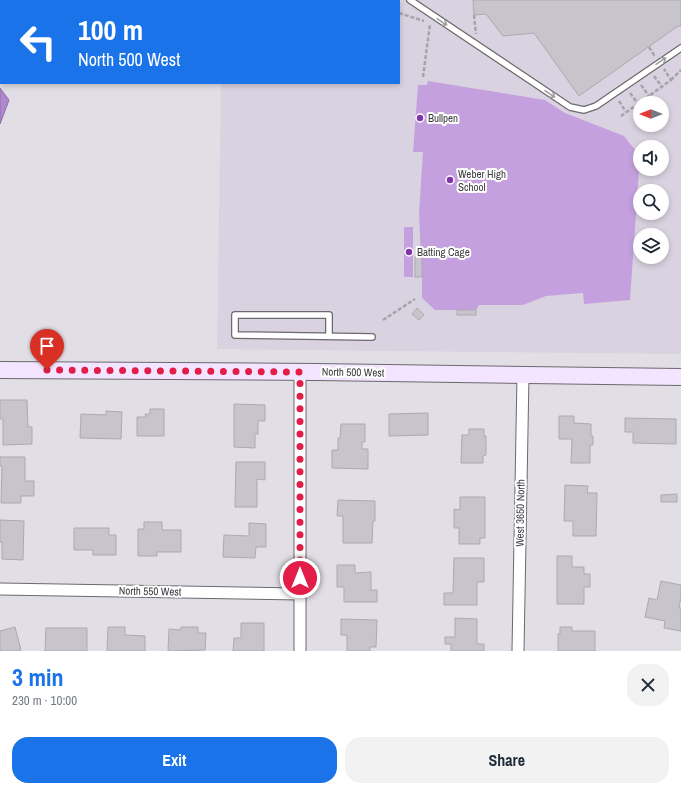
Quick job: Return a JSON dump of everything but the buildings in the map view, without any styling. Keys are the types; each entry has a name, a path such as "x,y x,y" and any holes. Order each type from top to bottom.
{"street":[{"name":"North 500 West","path":"0,370 681,377"},
{"path":"300,372 300,651"},
{"name":"West 3650 North","path":"518,651 523,376"},
{"name":"North 550 West","path":"0,589 300,594"}],"lane":[{"path":"410,0 570,107 584,110 596,106 681,48"},
{"path":"329,336 329,315 235,315 235,335 372,337"}],"path":[{"path":"400,13 430,23 422,77"},
{"path":"474,15 476,34"},
{"path":"649,47 654,55"},
{"path":"663,68 671,80"},
{"path":"649,70 662,88"},
{"path":"636,78 649,96 662,88 681,70"},
{"path":"625,86 633,97"},
{"path":"614,94 626,112"},
{"path":"621,116 633,107"},
{"path":"383,320 415,299"}],"shaded area":[{"name":"Weber High School","path":"400,0 681,0 681,354 217,349 221,84 400,84"},
{"path":"428,81 545,100 565,113 624,136 633,147 633,176 639,176 638,184 633,184 633,220 636,220 635,228 633,228 630,300 584,304 583,293 546,296 523,305 479,305 476,310 435,310 422,298 422,258 419,213 423,152 413,152 418,85 427,85"},
{"path":"0,88 9,100 0,124"},
{"name":"Batting Cage","path":"404,227 413,227 413,277 404,277"}],"place":[{"name":"Bullpen","path":"420,118"},
{"name":"Weber High School","path":"450,180"},
{"name":"Batting Cage","path":"409,252"}],"route":[{"path":"47,370 300,372 300,578"}]}
